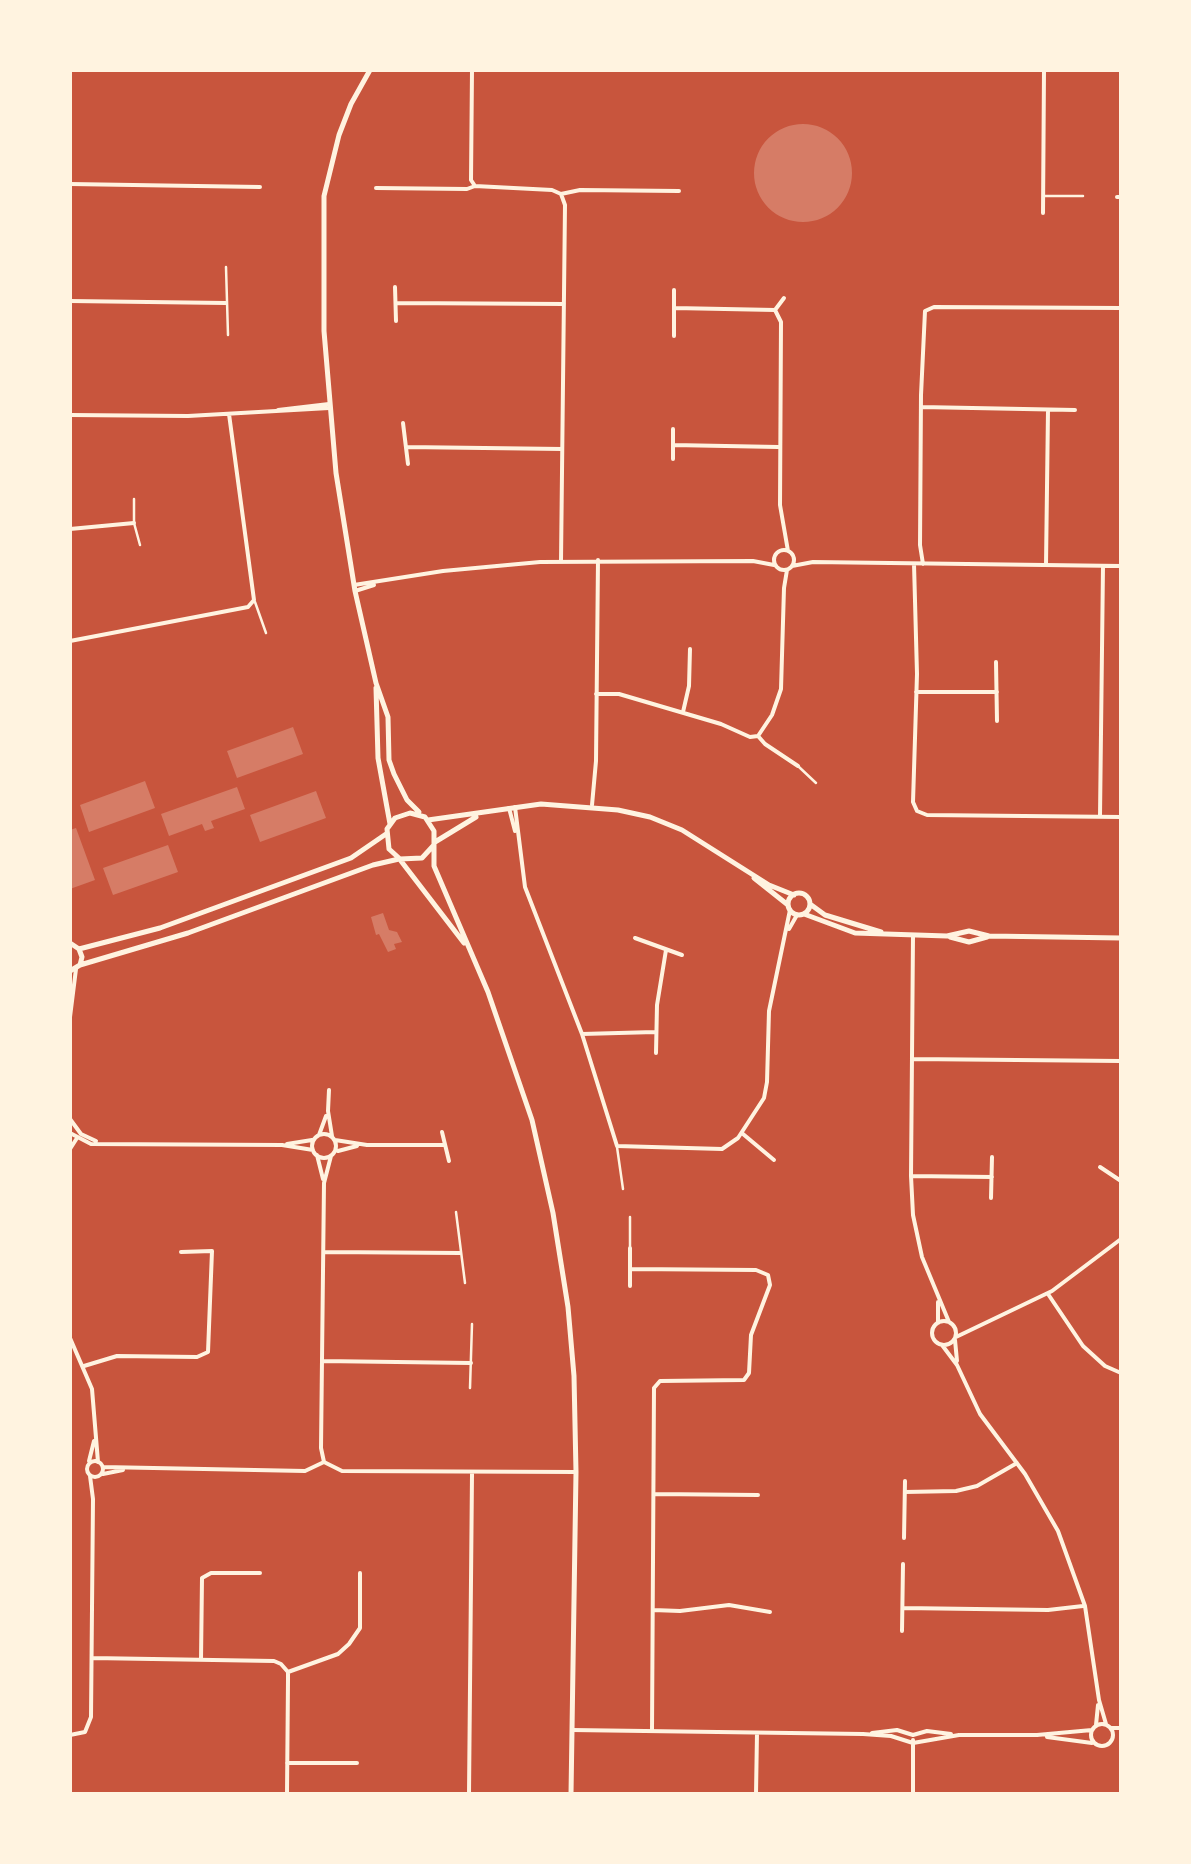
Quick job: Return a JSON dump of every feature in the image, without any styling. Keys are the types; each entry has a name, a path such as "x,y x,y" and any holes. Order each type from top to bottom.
{"street":[{"path":"370,70 339,134 324,196 322,293 329,406 354,588 388,717 390,760 407,800 434,830 435,868 513,1058 547,1183 568,1307 574,1376 571,1794"},
{"path":"472,70 471,180 475,186"},
{"path":"1043,214 1044,70"},
{"path":"70,184 260,187"},
{"path":"376,188 466,190 475,186 552,190 561,194 580,190 680,191"},
{"path":"561,194 561,561"},
{"path":"395,287 396,321"},
{"path":"674,290 674,336"},
{"path":"776,310 784,298"},
{"path":"70,302 226,304"},
{"path":"396,303 564,304"},
{"path":"674,308 776,310"},
{"path":"1121,308 929,308 922,319 913,802 921,814 1121,817"},
{"path":"776,310 781,322 783,530 793,556 814,562 1121,566"},
{"path":"70,415 230,414 329,406"},
{"path":"920,407 1075,410"},
{"path":"1046,565 1048,410"},
{"path":"70,641 248,607 254,600 230,414"},
{"path":"404,424 408,464"},
{"path":"672,459 673,429"},
{"path":"672,445 780,447"},
{"path":"406,447 562,449"},
{"path":"70,529 134,524"},
{"path":"783,530 776,554 784,588"},
{"path":"752,561 788,551"},
{"path":"758,736 772,715 781,689 784,588 793,556"},
{"path":"354,588 490,565 598,560 752,561 790,568 814,562"},
{"path":"592,805 598,560"},
{"path":"1100,816 1103,566"},
{"path":"683,712 689,686 690,649"},
{"path":"996,662 996,721"},
{"path":"376,683 378,758 390,824"},
{"path":"916,692 996,692"},
{"path":"596,694 619,694 758,736"},
{"path":"758,736 798,766"},
{"path":"79,949 148,932 362,854 386,834 395,818 410,812 427,819 512,807 592,805 650,817 682,830 769,885 794,895 803,894 824,914 889,935"},
{"path":"512,807 533,913 582,1034 617,1146 722,1149 742,1133 764,1098 770,1011 794,895"},
{"path":"75,969 400,859 422,858 433,844 484,813"},
{"path":"386,834 389,849 472,954"},
{"path":"744,869 801,915 855,933 947,936 969,931 989,936 1121,938"},
{"path":"309,873 314,887"},
{"path":"232,901 237,915"},
{"path":"787,933 810,904"},
{"path":"914,936 911,1176 917,1236 938,1298 952,1324 957,1365"},
{"path":"947,936 968,942 989,936"},
{"path":"635,938 682,955"},
{"path":"70,943 82,957 75,969 70,1018"},
{"path":"656,1054 655,1032 666,950"},
{"path":"582,1034 655,1032"},
{"path":"912,1059 1121,1061"},
{"path":"324,1462 321,1448 324,1183 334,1138 328,1111 329,1090"},
{"path":"324,1183 315,1153 316,1137 328,1111"},
{"path":"70,1118 79,1137"},
{"path":"442,1132 449,1161"},
{"path":"70,1133 100,1143 282,1145 324,1158 367,1145"},
{"path":"742,1133 774,1160"},
{"path":"70,1148 79,1137"},
{"path":"282,1145 316,1137 367,1145 445,1145"},
{"path":"992,1157 992,1198"},
{"path":"1100,1167 1121,1181"},
{"path":"911,1176 992,1176"},
{"path":"942,1345 1050,1292 1121,1239"},
{"path":"630,1248 630,1286"},
{"path":"84,1366 117,1356 197,1357 208,1352 212,1252 180,1252"},
{"path":"323,1252 460,1253"},
{"path":"630,1269 756,1270 770,1279 751,1335 748,1374 744,1380 660,1381 654,1388 652,1731"},
{"path":"1050,1292 1092,1356 1121,1373"},
{"path":"938,1298 938,1323 932,1334 935,1341 957,1365 980,1414 1017,1463 1058,1531 1084,1606 1099,1700 1114,1735 1108,1745"},
{"path":"938,1323 977,1326"},
{"path":"70,1338 92,1389 101,1473 93,1499"},
{"path":"322,1361 472,1363"},
{"path":"70,1735 85,1732 90,1723 93,1499 88,1464 95,1436"},
{"path":"88,1464 98,1462"},
{"path":"324,1462 342,1471 576,1472"},
{"path":"90,1476 128,1470 305,1472 324,1462"},
{"path":"904,1492 956,1491 977,1486 1017,1463"},
{"path":"469,1794 472,1473"},
{"path":"904,1538 905,1481"},
{"path":"654,1494 758,1495"},
{"path":"902,1631 904,1564"},
{"path":"200,1660 202,1578 211,1573 260,1573"},
{"path":"288,1672 338,1654 349,1644 360,1628 360,1573"},
{"path":"653,1610 729,1605 770,1612"},
{"path":"902,1608 1048,1610 1084,1606"},
{"path":"92,1658 274,1661 288,1672"},
{"path":"287,1794 288,1672"},
{"path":"1095,1744 1091,1738 1099,1700"},
{"path":"1096,1725 1121,1728"},
{"path":"572,1730 862,1734 913,1742 959,1735"},
{"path":"862,1734 896,1730 913,1735 927,1732 1037,1736 1092,1730"},
{"path":"756,1794 757,1732"},
{"path":"912,1794 913,1735"},
{"path":"1037,1736 1108,1745 1121,1739"},
{"path":"287,1763 356,1763"}],"lane":[{"path":"1043,196 1084,196"},
{"path":"226,267 228,335"},
{"path":"134,499 134,524 140,545"},
{"path":"254,600 266,633"},
{"path":"798,766 816,783"},
{"path":"617,1146 623,1190"},
{"path":"456,1212 465,1283"},
{"path":"630,1217 630,1248"},
{"path":"470,1388 472,1324"}],"building":[{"path":"803,124 822,128 837,139 848,154 852,173 848,192 837,207 822,218 803,222 784,218 769,207 758,192 754,173 758,154 769,139 784,128"},
{"path":"293,727 303,754 237,778 227,751"},
{"path":"145,781 155,808 89,832 80,805"},
{"path":"237,787 245,809 211,821 214,828 205,831 202,824 169,836 161,814"},
{"path":"316,791 326,818 260,842 250,815"},
{"path":"76,828 95,880 70,889 70,830"},
{"path":"168,845 178,872 113,895 103,868"},
{"path":"383,913 389,930 397,932 402,942 394,944 396,949 388,952 379,934 376,935 371,917"}]}
